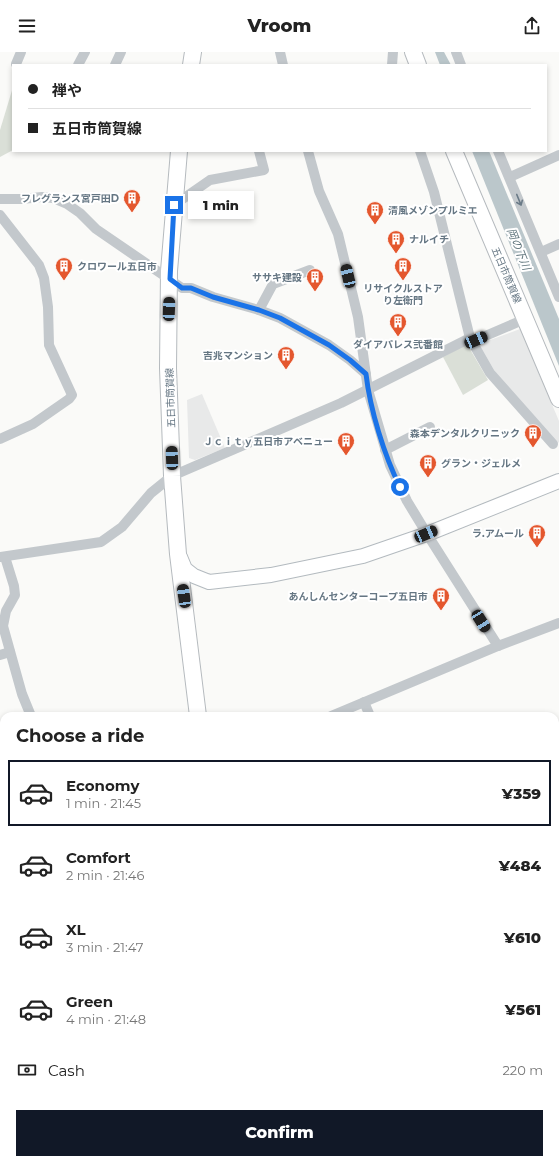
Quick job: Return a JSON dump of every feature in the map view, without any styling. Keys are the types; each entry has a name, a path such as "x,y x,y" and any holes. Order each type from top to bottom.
{"main road":[{"path":"190,64 193,52"},
{"path":"413,52 418,64"},
{"name":"五日市筒賀線","path":"179,152 170,279 168,361 172,476 178,554 198,712"},
{"name":"五日市筒賀線","path":"454,152 559,400"}],"street":[{"path":"16,64 21,52"},
{"path":"79,64 85,52"},
{"path":"115,64 121,52"},
{"path":"280,52 283,64"},
{"path":"392,64 393,52"},
{"path":"456,52 461,64"},
{"path":"174,205 210,180 264,170 259,152"},
{"path":"308,152 319,191 338,234 358,317 368,390 393,473 426,534 498,646"},
{"path":"420,152 434,192 470,338 490,373 553,444"},
{"path":"498,152 559,297"},
{"path":"510,177 559,155"},
{"path":"0,199 21,199 42,196 53,198 67,204 80,213 96,229 182,288 191,288 213,297 259,310 280,318 329,345 366,374"},
{"path":"0,215 39,265 44,278 48,307 49,345 72,395 69,400 33,424 0,439"},
{"path":"540,252 559,244"},
{"path":"259,310 273,284 310,270"},
{"path":"29,712 5,653 3,618 15,595 14,586 2,557 101,542 122,527 151,493 172,476 312,416 368,390 470,338 476,340 525,319"},
{"path":"385,450 430,427"},
{"path":"178,554 185,569 194,576 209,582 271,575 363,556 426,534 559,481"},
{"path":"340,712 498,646 559,623"},
{"path":"364,702 368,712"}],"shaded area":[{"path":"12,90 12,151 0,157 0,130"},
{"path":"520,329 559,421 559,442 557,444 497,375 479,344"},
{"path":"467,344 488,380 463,395 443,357"},
{"path":"202,394 225,448 195,460 189,458 187,400"}],"water":[{"path":"435,52 444,52 450,64 440,64"},
{"name":"岡の下川","path":"472,152 489,152 559,319 559,366"}],"place":[{"name":"フレグランス宮戸田D","path":"132,213"},
{"name":"清風メゾンプルミエ","path":"375,225"},
{"name":"ナルイチ","path":"396,254"},
{"name":"クロワール五日市","path":"64,281"},
{"name":"リサイクルストア り左衛門","path":"403,281"},
{"name":"ササキ建設","path":"315,292"},
{"name":"ダイアパレス弐番館","path":"398,337"},
{"name":"吉兆マンション","path":"286,370"},
{"name":"森本デンタルクリニック","path":"533,448"},
{"name":"Ｊｃｉｔｙ五日市アベニュー","path":"346,456"},
{"name":"グラン・ジェルメ","path":"428,478"},
{"name":"ラ.アムール","path":"537,548"},
{"name":"あんしんセンターコープ五日市","path":"441,611"}],"route":[{"path":"174,205 169,271 170,279 182,288 191,288 213,297 259,310 280,318 329,345 366,374 368,390 380,437 400,487"}]}
